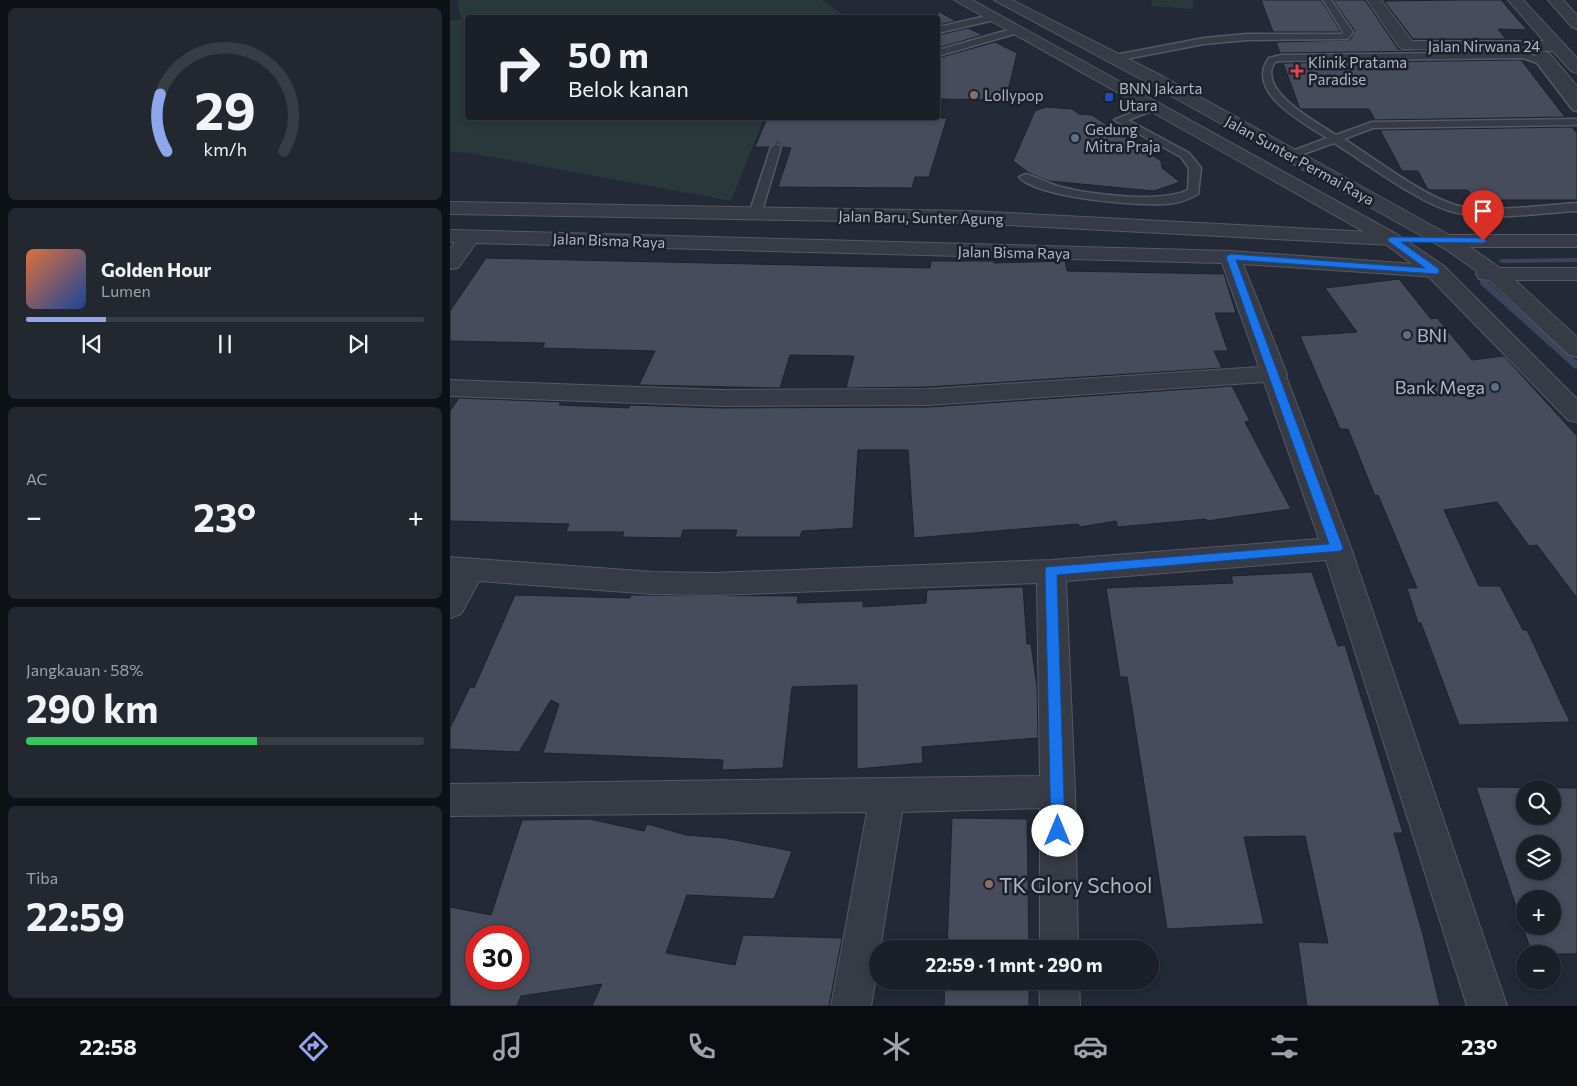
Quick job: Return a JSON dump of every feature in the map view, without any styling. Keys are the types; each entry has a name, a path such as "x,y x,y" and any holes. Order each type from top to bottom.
{"street":[{"name":"Jalan Sunter Permai Raya","path":"960,0 1392,239 1436,271 1533,357 1577,414"},
{"name":"Jalan Sunter Permai Raya","path":"1001,0 1115,58 1445,241 1495,274 1574,350"},
{"name":"Jalan Nirwana 24","path":"1374,0 1405,44 1415,46 1557,46"},
{"path":"1516,0 1577,68"},
{"path":"1556,1 1577,2"},
{"path":"1556,1 1577,24"},
{"path":"1535,46 1577,97"},
{"name":"Jalan Baru, Sunter Agung","path":"450,208 970,217 1392,239"},
{"path":"450,263 460,236"},
{"name":"Jalan Bisma Raya","path":"460,236 1230,257 1495,274 1577,274"},
{"path":"1392,239 1577,241"},
{"path":"1230,257 1275,374 1337,548 1487,1006"},
{"path":"1533,357 1574,350"},
{"path":"450,388 722,398 929,397 1275,374"},
{"path":"450,606 460,569 653,583 714,584 1051,571 1337,548"},
{"path":"1051,571 1058,792 1059,940"},
{"path":"450,800 887,796 1058,792"},
{"path":"851,1006 887,796"},
{"path":"1059,990 1060,1006"}],"lane":[{"path":"1115,58 1213,40 1247,37 1345,37 1348,32 1327,0"},
{"path":"940,30 992,18"},
{"path":"940,52 1015,31"},
{"path":"1577,108 1540,61 1533,57 1281,58 1272,60 1268,67 1268,82 1287,108 1428,197 1453,208 1481,212 1577,207"},
{"path":"1025,177 1043,187 1069,193 1164,200 1180,199 1194,192 1195,168 1185,155 1119,120 1153,107"},
{"path":"1291,155 1372,125 1390,123 1577,122"},
{"path":"756,214 776,147"}],"shaded area":[{"path":"821,0 845,15 465,15 465,120 763,120 731,201 470,153 450,152 450,21 461,19 457,1"},
{"path":"1153,0 1194,0 1192,9 1151,6"}],"building":[{"path":"1261,0 1321,0 1341,32 1273,32"},
{"path":"1333,0 1365,0 1398,49 1432,51 1280,53 1276,42 1350,40 1355,31"},
{"path":"1501,0 1527,30 1498,29 1506,39 1413,39 1384,1"},
{"path":"938,11 956,21 940,25 940,15 938,15"},
{"path":"968,28 983,35 940,47 940,35"},
{"path":"995,42 1017,53 1006,100 940,99 940,57"},
{"path":"1521,60 1565,117 1375,120 1369,109 1300,109 1283,63"},
{"name":"Gedung Mitra Praja","path":"1046,107 1072,109 1079,114 1092,115 1161,161 1162,168 1180,182 1154,191 1049,181 1029,173 1013,161 1035,111"},
{"path":"940,118 947,118 929,177 915,177 912,188 778,187 791,148 783,147 777,142 769,147 755,147 766,120 940,120"},
{"path":"1572,127 1577,133 1577,200 1474,200 1468,190 1428,190 1418,171 1402,171 1380,130"},
{"path":"486,258 930,268 931,261 994,261 994,263 1065,261 1067,271 1224,274 1236,313 1215,313 1228,351 1214,351 1222,368 929,387 846,388 854,356 790,355 780,388 639,385 655,351 542,348 545,343 450,341 450,311"},
{"path":"1399,279 1431,319 1437,318 1472,360 1504,356 1577,436 1577,598 1537,545 1529,546 1497,502 1444,510 1479,586 1500,586 1523,630 1527,630 1570,722 1459,725 1421,623 1418,623 1407,588 1417,588 1378,495 1375,496 1348,429 1340,429 1300,336 1357,332 1325,288"},
{"path":"1232,386 1250,421 1245,422 1291,509 1207,521 1206,519 1118,527 1116,521 1080,527 1078,524 914,538 908,450 858,450 853,528 802,531 800,537 735,537 737,530 683,530 681,538 622,537 624,532 566,532 569,524 450,521 450,411 459,398 561,402 559,405 629,408 630,405 722,408 929,407"},
{"path":"1312,572 1338,646 1345,645 1403,833 1394,833 1423,935 1440,1006 1307,1006 1298,942 1328,943 1305,836 1244,837 1264,924 1167,929 1127,677 1120,677 1106,588 1233,583 1231,576"},
{"path":"1023,587 1027,644 1031,644 1037,687 1038,738 922,747 923,763 857,769 857,685 792,687 783,768 722,770 723,760 543,753 559,704 551,700 519,752 450,749 450,728 470,687 474,688 515,595 630,598 631,595 798,596 797,603 863,601 863,607 926,603 927,590"},
{"path":"1476,787 1516,787 1516,825 1561,825 1561,788 1577,788 1577,954 1561,954 1561,945 1529,945 1526,935 1561,935 1561,890 1516,890 1516,906"},
{"name":"TK Glory School","path":"952,818 1027,819 1029,940 947,940"},
{"path":"589,819 644,831 647,824 686,835 724,838 792,851 774,899 687,895 666,953 735,965 743,935 842,938 829,1006 592,1006 602,984 521,996 517,1006 450,1006 450,907 491,915 522,820"},
{"path":"945,990 1029,990 1029,1006 944,1006"}],"waterway":[{"path":"1502,261 1577,260"},
{"path":"1483,282 1577,366"}],"place":[{"name":"Klinik Pratama Paradise","path":"1297,71"},
{"name":"Lollypop","path":"974,95"},
{"name":"BNN Jakarta Utara","path":"1109,97"},
{"name":"Gedung Mitra Praja","path":"1075,138"},
{"name":"BNI","path":"1407,335"},
{"name":"Bank Mega","path":"1495,387"},
{"name":"TK Glory School","path":"989,884"}],"route":[{"path":"1058,831 1051,571 1337,548 1275,374 1230,257 1436,271 1392,239 1483,241"}]}
